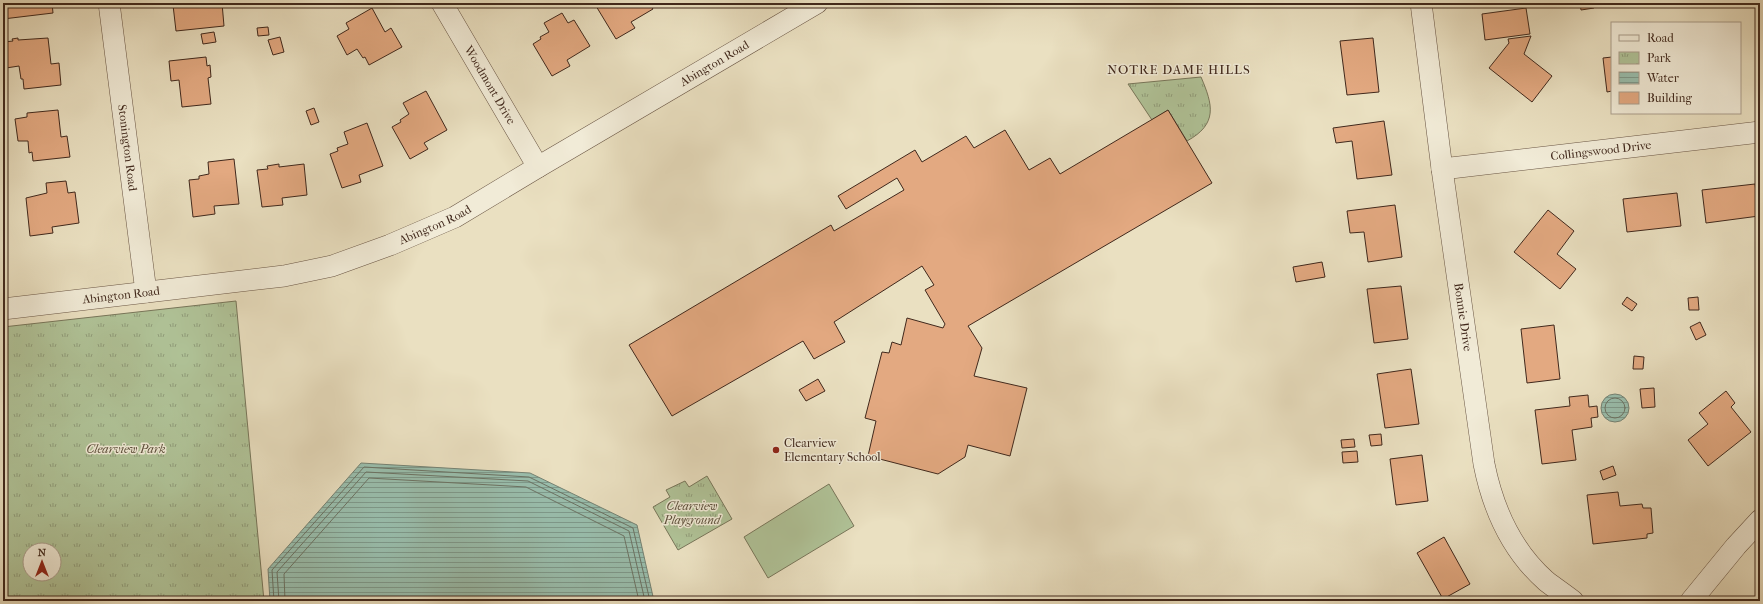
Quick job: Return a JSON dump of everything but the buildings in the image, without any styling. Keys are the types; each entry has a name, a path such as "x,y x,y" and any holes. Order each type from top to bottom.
{"street":[{"name":"Stonington Road","path":"109,3 146,292"},
{"name":"Woodmont Drive","path":"442,3 538,167"},
{"name":"Abington Road","path":"3,309 265,279 332,266 390,245 438,226 479,204 538,167 817,3"},
{"name":"Bonnie Drive","path":"1421,3 1442,169 1489,492 1509,536 1524,558 1545,580 1573,601"},
{"name":"Collingswood Drive","path":"1442,169 1760,132"},
{"path":"1691,601 1736,546 1760,520"}],"green space":[{"path":"1201,77 1208,96 1210,113 1204,128 1197,135 1187,141 1168,110 1152,120 1128,84"},
{"name":"Clearview Park","path":"236,301 264,601 3,601 3,327"},
{"name":"Clearview Playground","path":"707,476 732,519 678,550 653,507 670,497 666,490 685,481 689,487"},
{"path":"829,484 854,526 768,578 744,537"}],"water":[{"path":"1615,394 1625,398 1629,408 1625,418 1615,422 1605,418 1601,408 1605,398"},
{"path":"361,463 530,473 637,525 654,601 270,601 268,569"}],"place":[{"name":"Clearview Elementary School","path":"776,450"}],"district":[{"name":"NOTRE DAME HILLS","path":"1179,69"}]}
